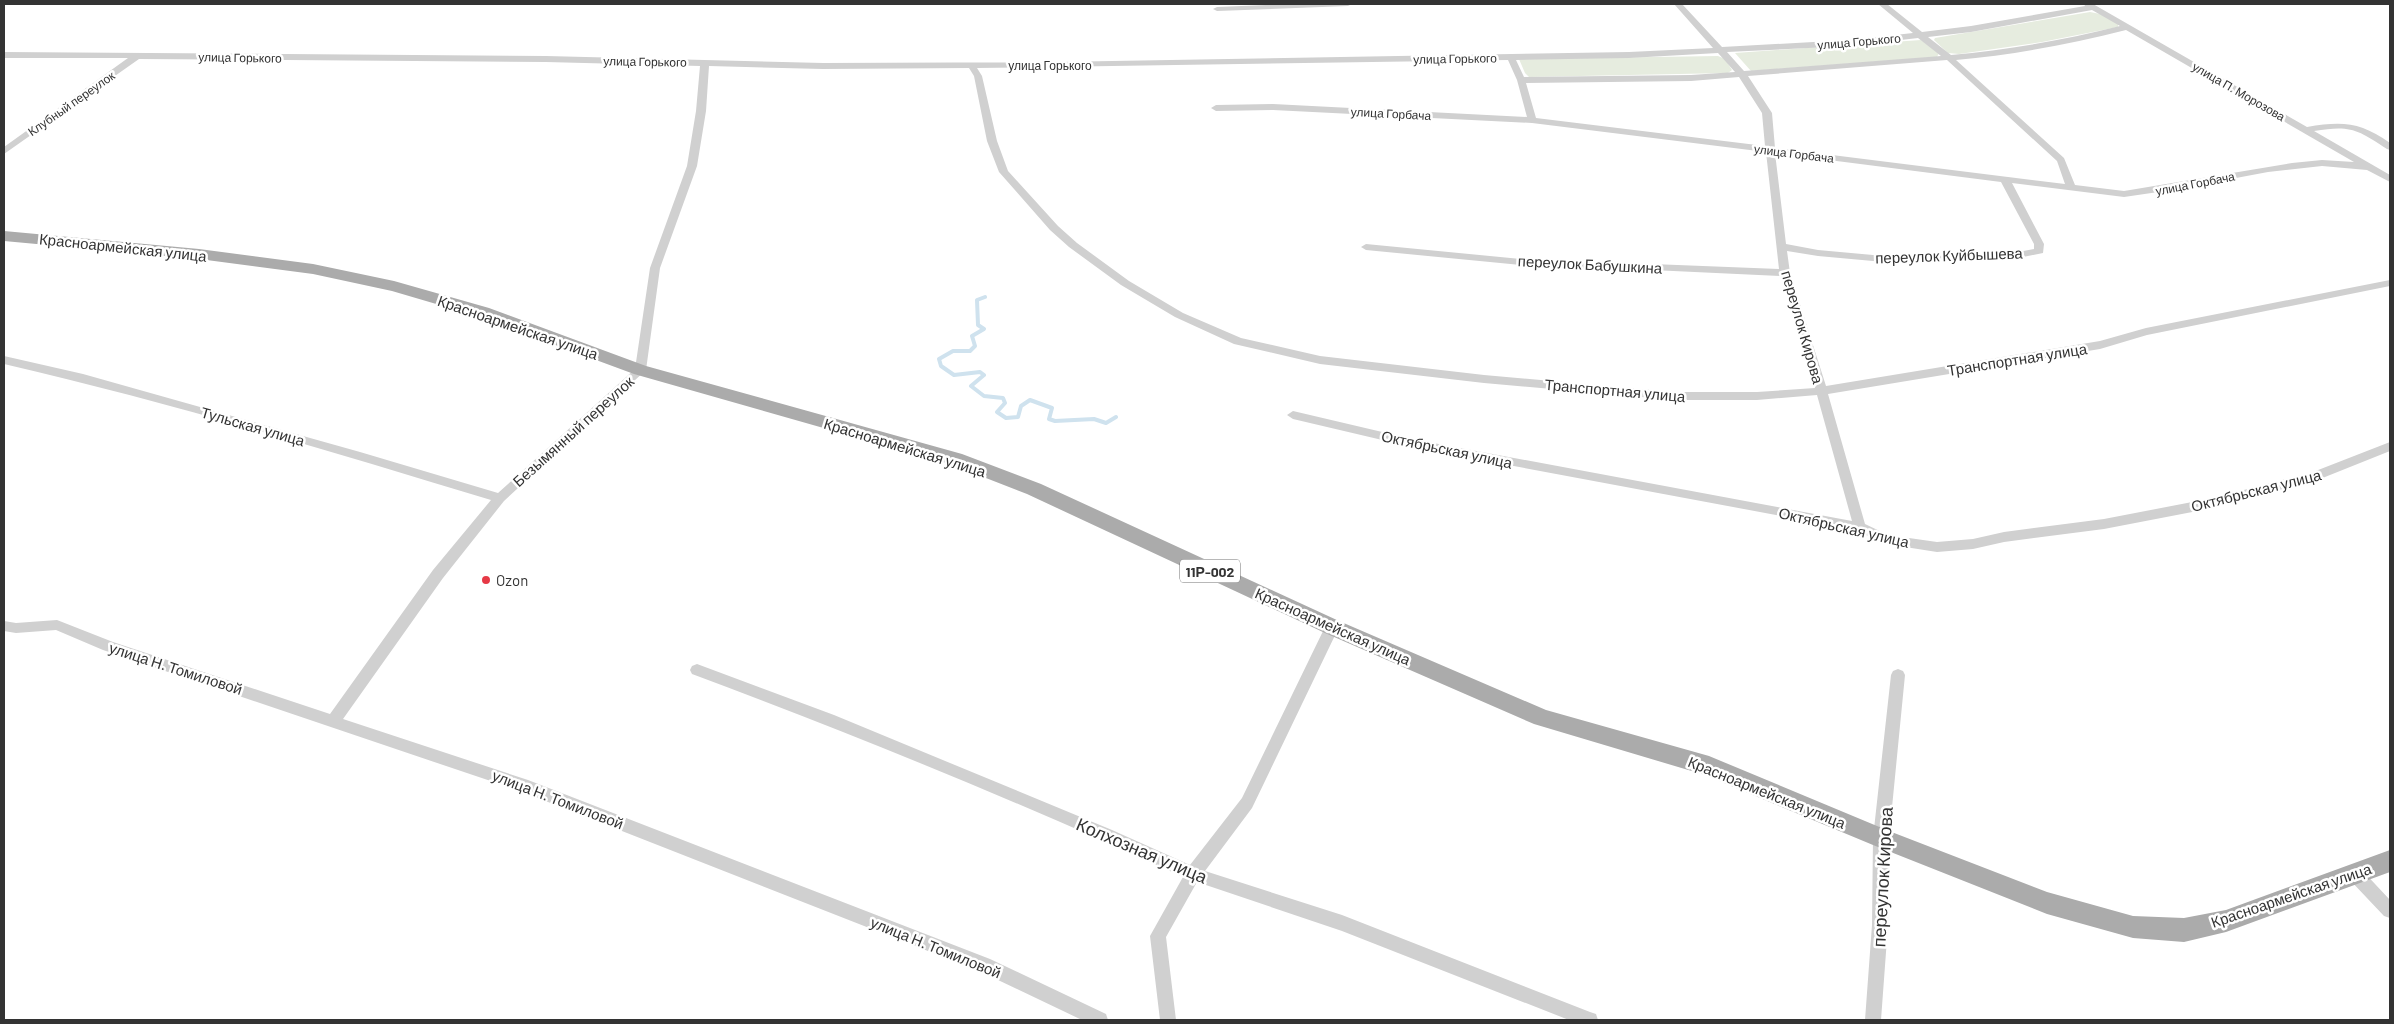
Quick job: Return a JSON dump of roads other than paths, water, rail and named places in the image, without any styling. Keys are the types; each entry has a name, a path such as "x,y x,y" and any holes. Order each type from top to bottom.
{"main road":[{"name":"Красноармейская улица","path":"4,236 199,254 331,272 394,286 483,312 640,370 956,459 1034,489 1332,627 1542,718 1709,766 1880,838 2047,903 2141,927 2184,930 2226,921 2390,861"}],"street":[{"path":"1217,9 1348,4"},
{"name":"переулок Кирова","path":"1678,4 1742,74 1767,113 1775,200 1783,247 1785,273 1860,527"},
{"path":"1882,4 1949,58 2061,160 2071,188"},
{"name":"улица Горького","path":"4,55 705,62 769,66 1510,57 1721,51 1849,43 2017,22 2090,5"},
{"name":"улица П. Морозова","path":"2090,5 2390,178"},
{"path":"1521,80 1691,78 1995,54 2083,38 2127,27"},
{"name":"Клубный переулок","path":"4,151 137,56"},
{"path":"1510,57 1521,80 1532,120"},
{"name":"Безымянный переулок","path":"334,720 438,574 500,498 640,370 655,268 692,166 701,111 705,62"},
{"name":"Транспортная улица","path":"971,65 978,76 992,141 1004,172 1054,228 1125,284 1179,315 1238,341 1320,360 1484,379 1666,395 1757,396 1821,391 2100,345 2146,332 2390,283"},
{"name":"улица Горбача","path":"1216,108 1273,107 1532,120 2006,181 2124,194 2153,191 2248,172 2318,163 2369,166"},
{"path":"2306,130 2335,126 2358,128 2390,147"},
{"name":"переулок Куйбышева","path":"1783,247 1818,253 1884,259 2018,255 2039,251 2039,244 2006,181"},
{"name":"переулок Бабушкина","path":"1366,247 1562,266 1652,267 1785,273"},
{"name":"Тульская улица","path":"4,360 83,378 500,498"},
{"name":"Октябрьская улица","path":"1293,415 1440,448 1860,527 1886,539 1928,546 1973,544 2004,537 2104,524 2213,503 2316,476 2390,446"},
{"name":"улица Н. Томиловой","path":"8,629 57,625 108,646 334,720 523,785 802,892 984,965 1100,1020"},
{"path":"1168,1020 1158,936 1193,874 1247,803 1332,627"},
{"name":"Колхозная улица","path":"697,670 838,723 1107,835 1193,874 1342,923 1590,1020"},
{"name":"переулок Кирова","path":"1873,1020 1880,925 1880,838 1891,756 1898,674"},
{"path":"2355,874 2390,911"}],"waterway":[{"path":"985,297 977,300 978,325 984,329 972,336 975,346 970,351 953,351 939,359 941,366 954,375 980,372 984,375 971,386 984,396 1003,398 1005,403 997,412 1006,418 1018,417 1021,406 1030,400 1052,408 1049,419 1055,421 1094,419 1106,423 1116,417"}],"place":[{"name":"Ozon","path":"486,580"}]}
